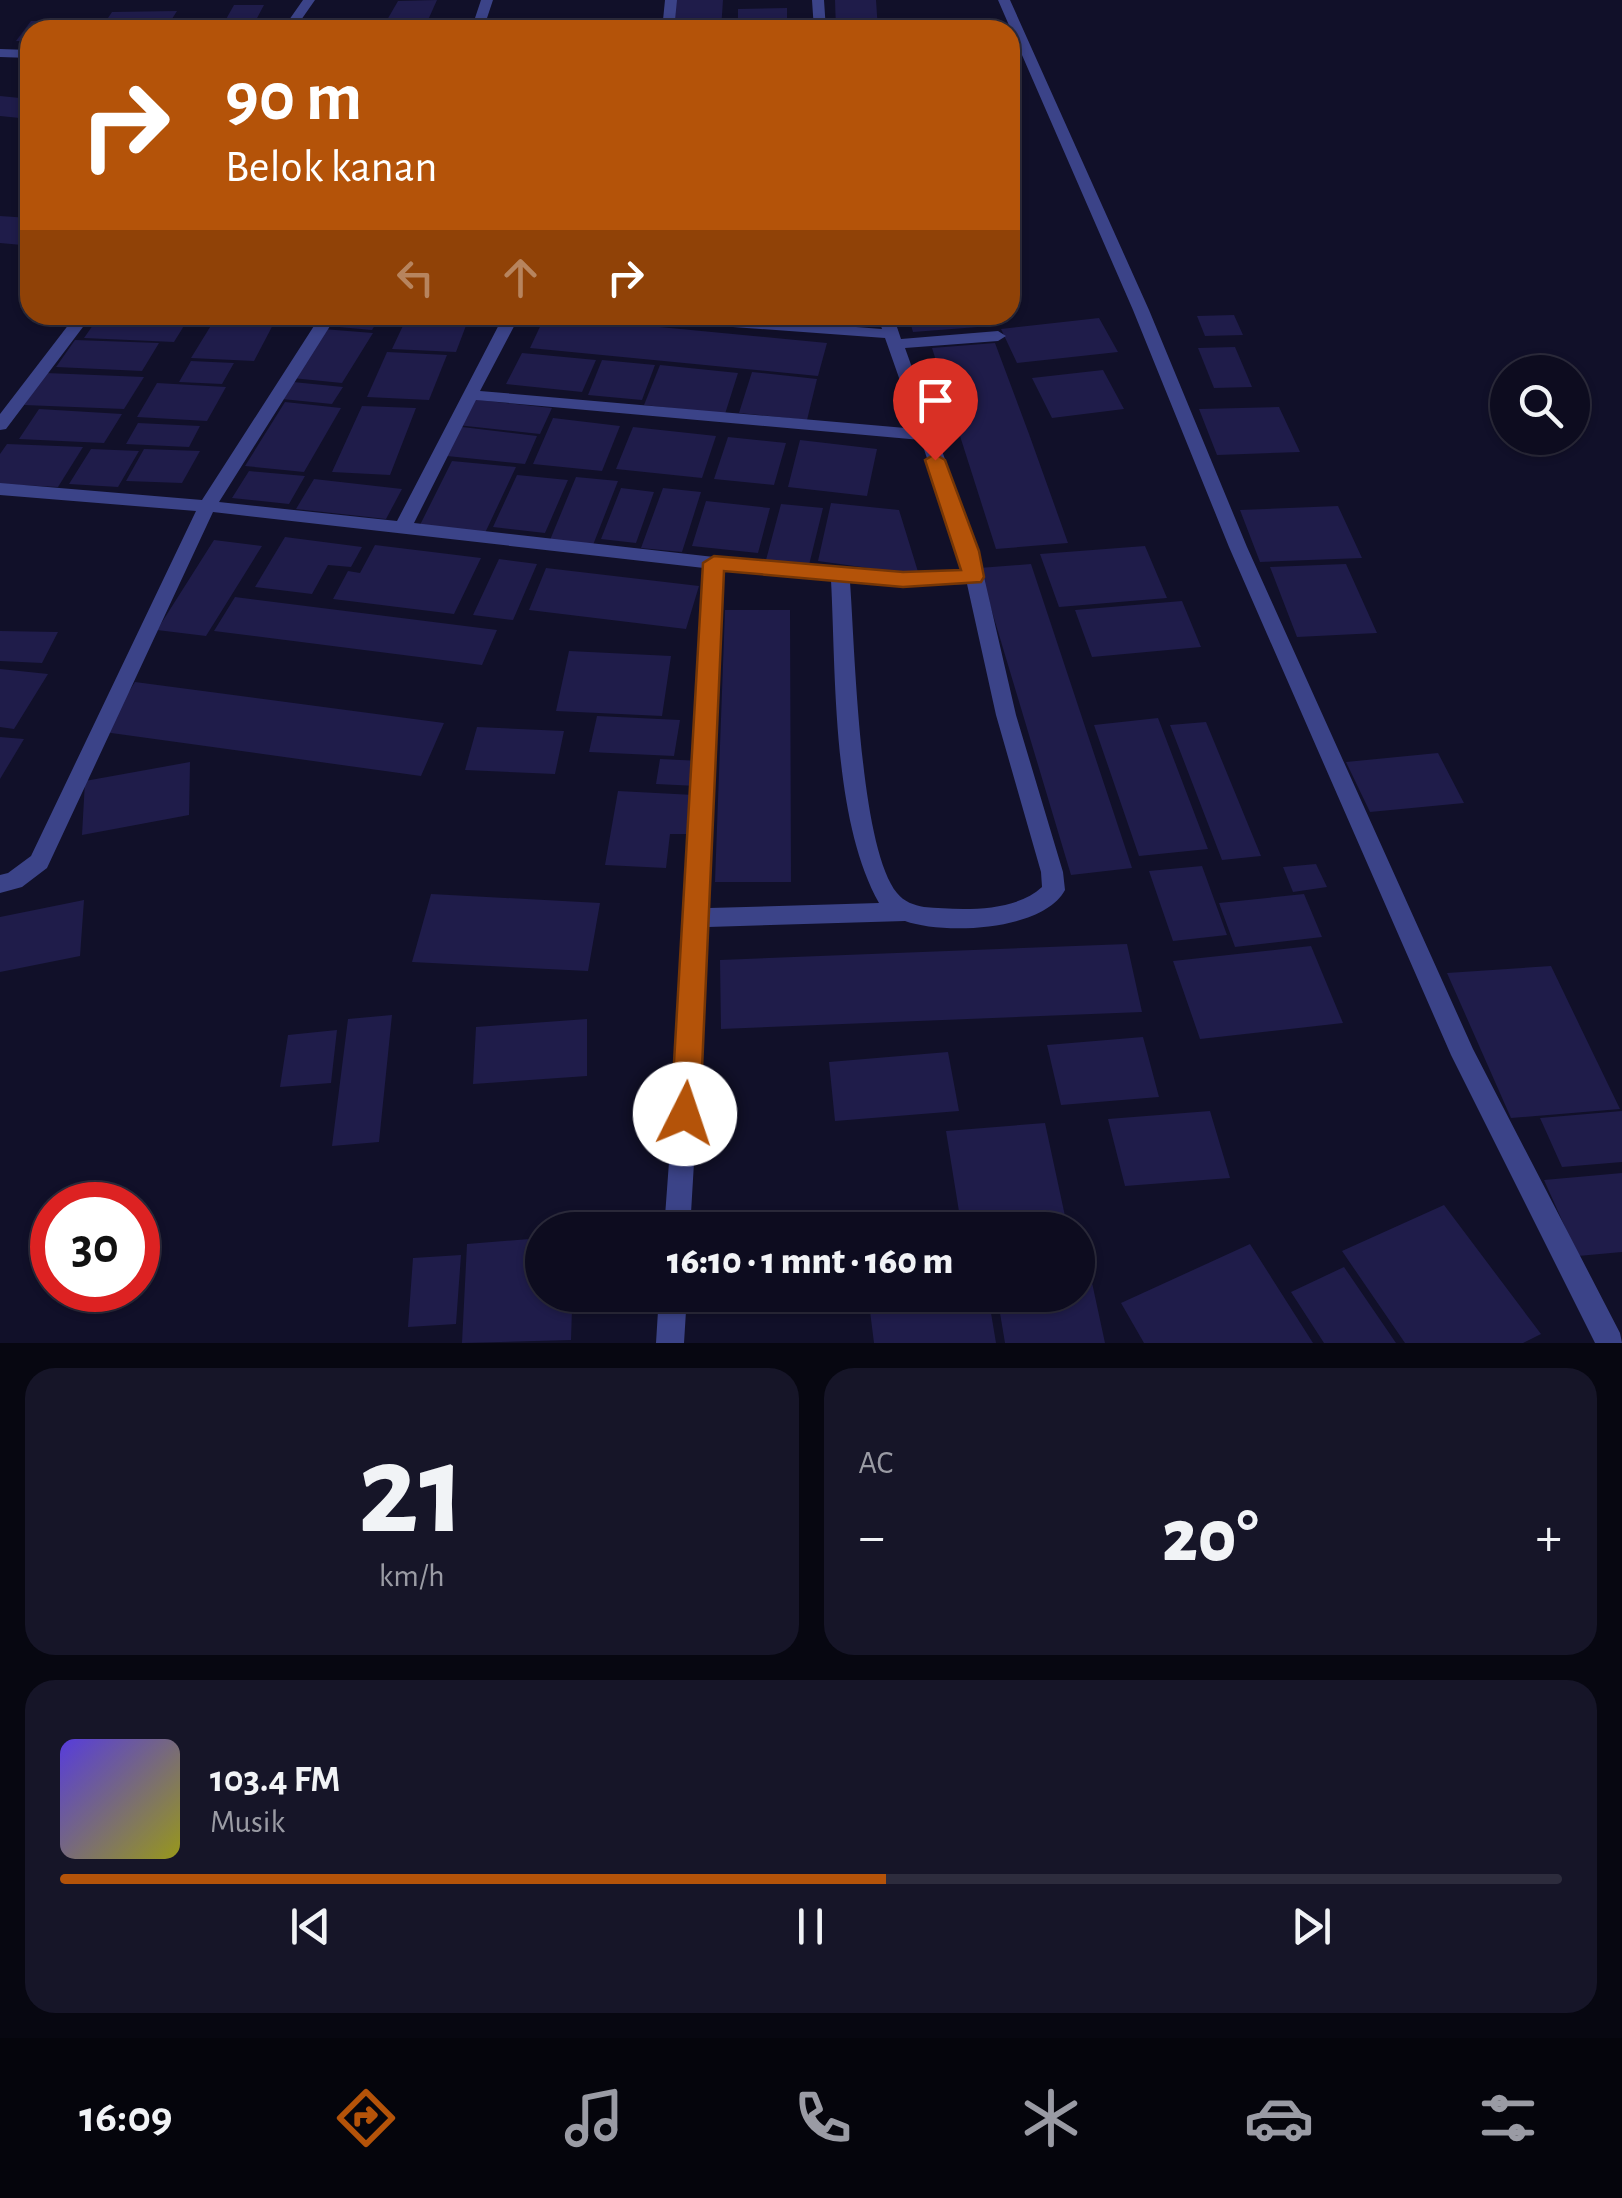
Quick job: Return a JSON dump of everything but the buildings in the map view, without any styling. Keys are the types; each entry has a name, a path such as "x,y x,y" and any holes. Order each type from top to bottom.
{"street":[{"path":"1020,36 1141,310 1238,547 1463,1056 1610,1343"},
{"path":"0,425 76,325"},
{"path":"0,884 14,881 39,862 207,506 322,325"},
{"path":"403,527 507,325"},
{"path":"743,325 893,339 998,336"},
{"path":"697,918 904,912 925,918 1020,913 1054,890 1006,715 968,551 888,325"},
{"path":"470,394 926,436"},
{"path":"0,489 207,506 714,563 931,580 973,577"},
{"path":"678,1212 714,563"},
{"path":"840,573 861,828 878,885 904,912"},
{"path":"670,1343 672,1312"}],"route":[{"path":"685,1114 714,563 903,580 973,577 968,551 935,460"}]}
